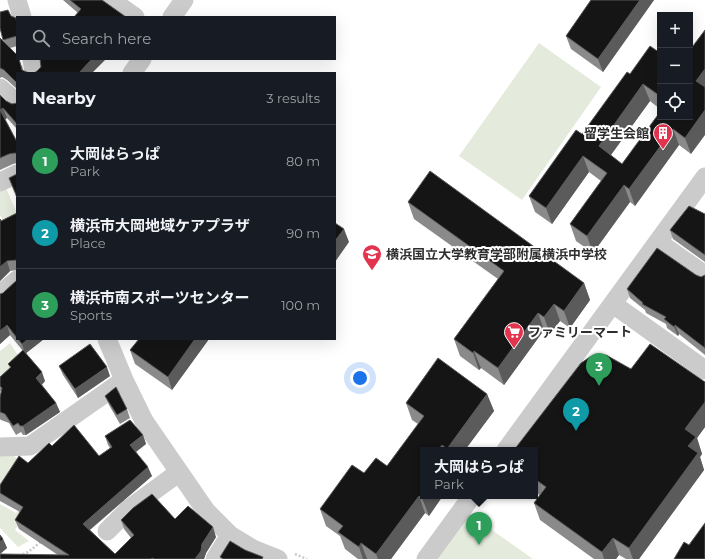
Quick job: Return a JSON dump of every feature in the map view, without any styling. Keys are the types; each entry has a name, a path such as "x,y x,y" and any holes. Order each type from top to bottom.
{"street":[{"path":"17,0 22,16"},
{"path":"111,0 134,16"},
{"path":"173,16 184,0"},
{"path":"32,60 34,72"},
{"path":"133,72 141,60"},
{"path":"0,88 16,102"},
{"path":"0,182 16,174"},
{"path":"508,447 658,242 699,197 705,177"},
{"path":"658,242 705,275"},
{"path":"0,294 16,281"},
{"path":"614,304 705,370"},
{"path":"107,340 124,380 144,421 178,473 206,511 230,535 252,549 278,559"},
{"path":"0,447 30,446 124,380"},
{"path":"107,531 130,509 178,473"},
{"path":"426,559 470,499"},
{"path":"215,559 230,535"}],"path":[{"path":"17,557 28,552 46,538"}],"green space":[{"path":"539,43 601,87 522,200 459,156"},
{"path":"5,186 16,211 16,221 6,226 0,215 0,188"},
{"path":"10,343 21,360 9,371 0,376 0,351"},
{"path":"0,453 12,453 17,459 0,489"},
{"path":"0,504 16,513 23,504 29,509 15,530 29,541 18,547 0,528"},
{"path":"468,513 533,559 435,559"}],"building":[{"path":"70,0 102,0 125,16 75,16 81,9"},
{"path":"591,0 640,0 598,59 566,36"},
{"path":"8,10 11,16 16,18 16,36 3,40 0,28 0,12"},
{"path":"705,30 705,69 696,81 705,87 705,110 685,138 673,129 629,189 624,185 587,236 570,224 607,173 583,156 546,208 529,196 576,130 582,134 627,72 630,74 650,46 657,51 657,94 643,84 599,146 622,164 657,116 657,120 693,120 693,46"},
{"path":"0,38 16,54 16,60 19,60 22,70 27,72 16,72 16,82 0,68"},
{"path":"40,60 91,60 80,72 36,72 41,67"},
{"path":"0,95 6,101 12,104 16,103 16,123 3,108 0,110"},
{"path":"0,110 16,140 16,154 9,154 0,158"},
{"path":"430,171 584,283 564,311 554,304 544,317 538,313 498,368 474,351 473,353 454,339 504,271 408,202"},
{"path":"16,174 16,195 9,178"},
{"path":"689,206 705,214 705,255 670,230"},
{"path":"16,214 16,260 7,261 0,267 0,219 1,221"},
{"path":"336,224 344,229 336,240"},
{"path":"657,248 696,275 701,277 705,275 705,348 675,325 674,327 664,319 666,317 642,304 643,303 627,289"},
{"path":"16,281 16,337 7,325 0,331 0,294"},
{"path":"19,340 27,340 22,344"},
{"path":"138,340 194,340 168,377 130,350"},
{"path":"90,344 107,367 75,389 59,366"},
{"path":"650,344 705,382 705,402 685,429 696,437 688,446 698,453 629,548 613,538 602,552 534,503 546,487 538,481 538,447 516,447 581,363 590,357 606,355 631,369"},
{"path":"23,350 42,372 36,378 56,403 23,426 20,426 18,423 13,426 5,414 0,412 0,397 2,388 0,386 0,377 11,367 8,364"},
{"path":"438,358 487,394 448,447 442,445 440,447 420,447 420,497 376,554 361,543 359,547 338,532 343,526 320,509 352,465 364,473 376,458 387,466 424,416 406,403"},
{"path":"116,387 127,409 117,415 105,396"},
{"path":"130,420 143,435 130,445 148,467 83,524 115,554 134,535 121,520 133,508 152,494 175,519 188,506 213,527 202,544 201,551 195,559 0,559 0,554 69,555 15,520 23,507 0,493 0,485 19,456 28,463 49,443 52,446 74,425 99,456 112,447 105,436"},
{"path":"705,523 705,559 674,559 684,542 689,545"},
{"path":"0,535 3,539 0,542"},
{"path":"230,541 245,550 263,557 262,559 223,559 220,557"}],"place":[{"name":"留学生会館","path":"663,150"},
{"name":"横浜国立大学教育学部附属横浜中学校","path":"372,271"},
{"name":"ファミリーマート","path":"514,349"},
{"name":"横浜市南スポーツセンター","path":"599,386"},
{"name":"横浜市大岡地域ケアプラザ","path":"576,431"},
{"name":"大岡はらっぱ","path":"479,545"}]}
